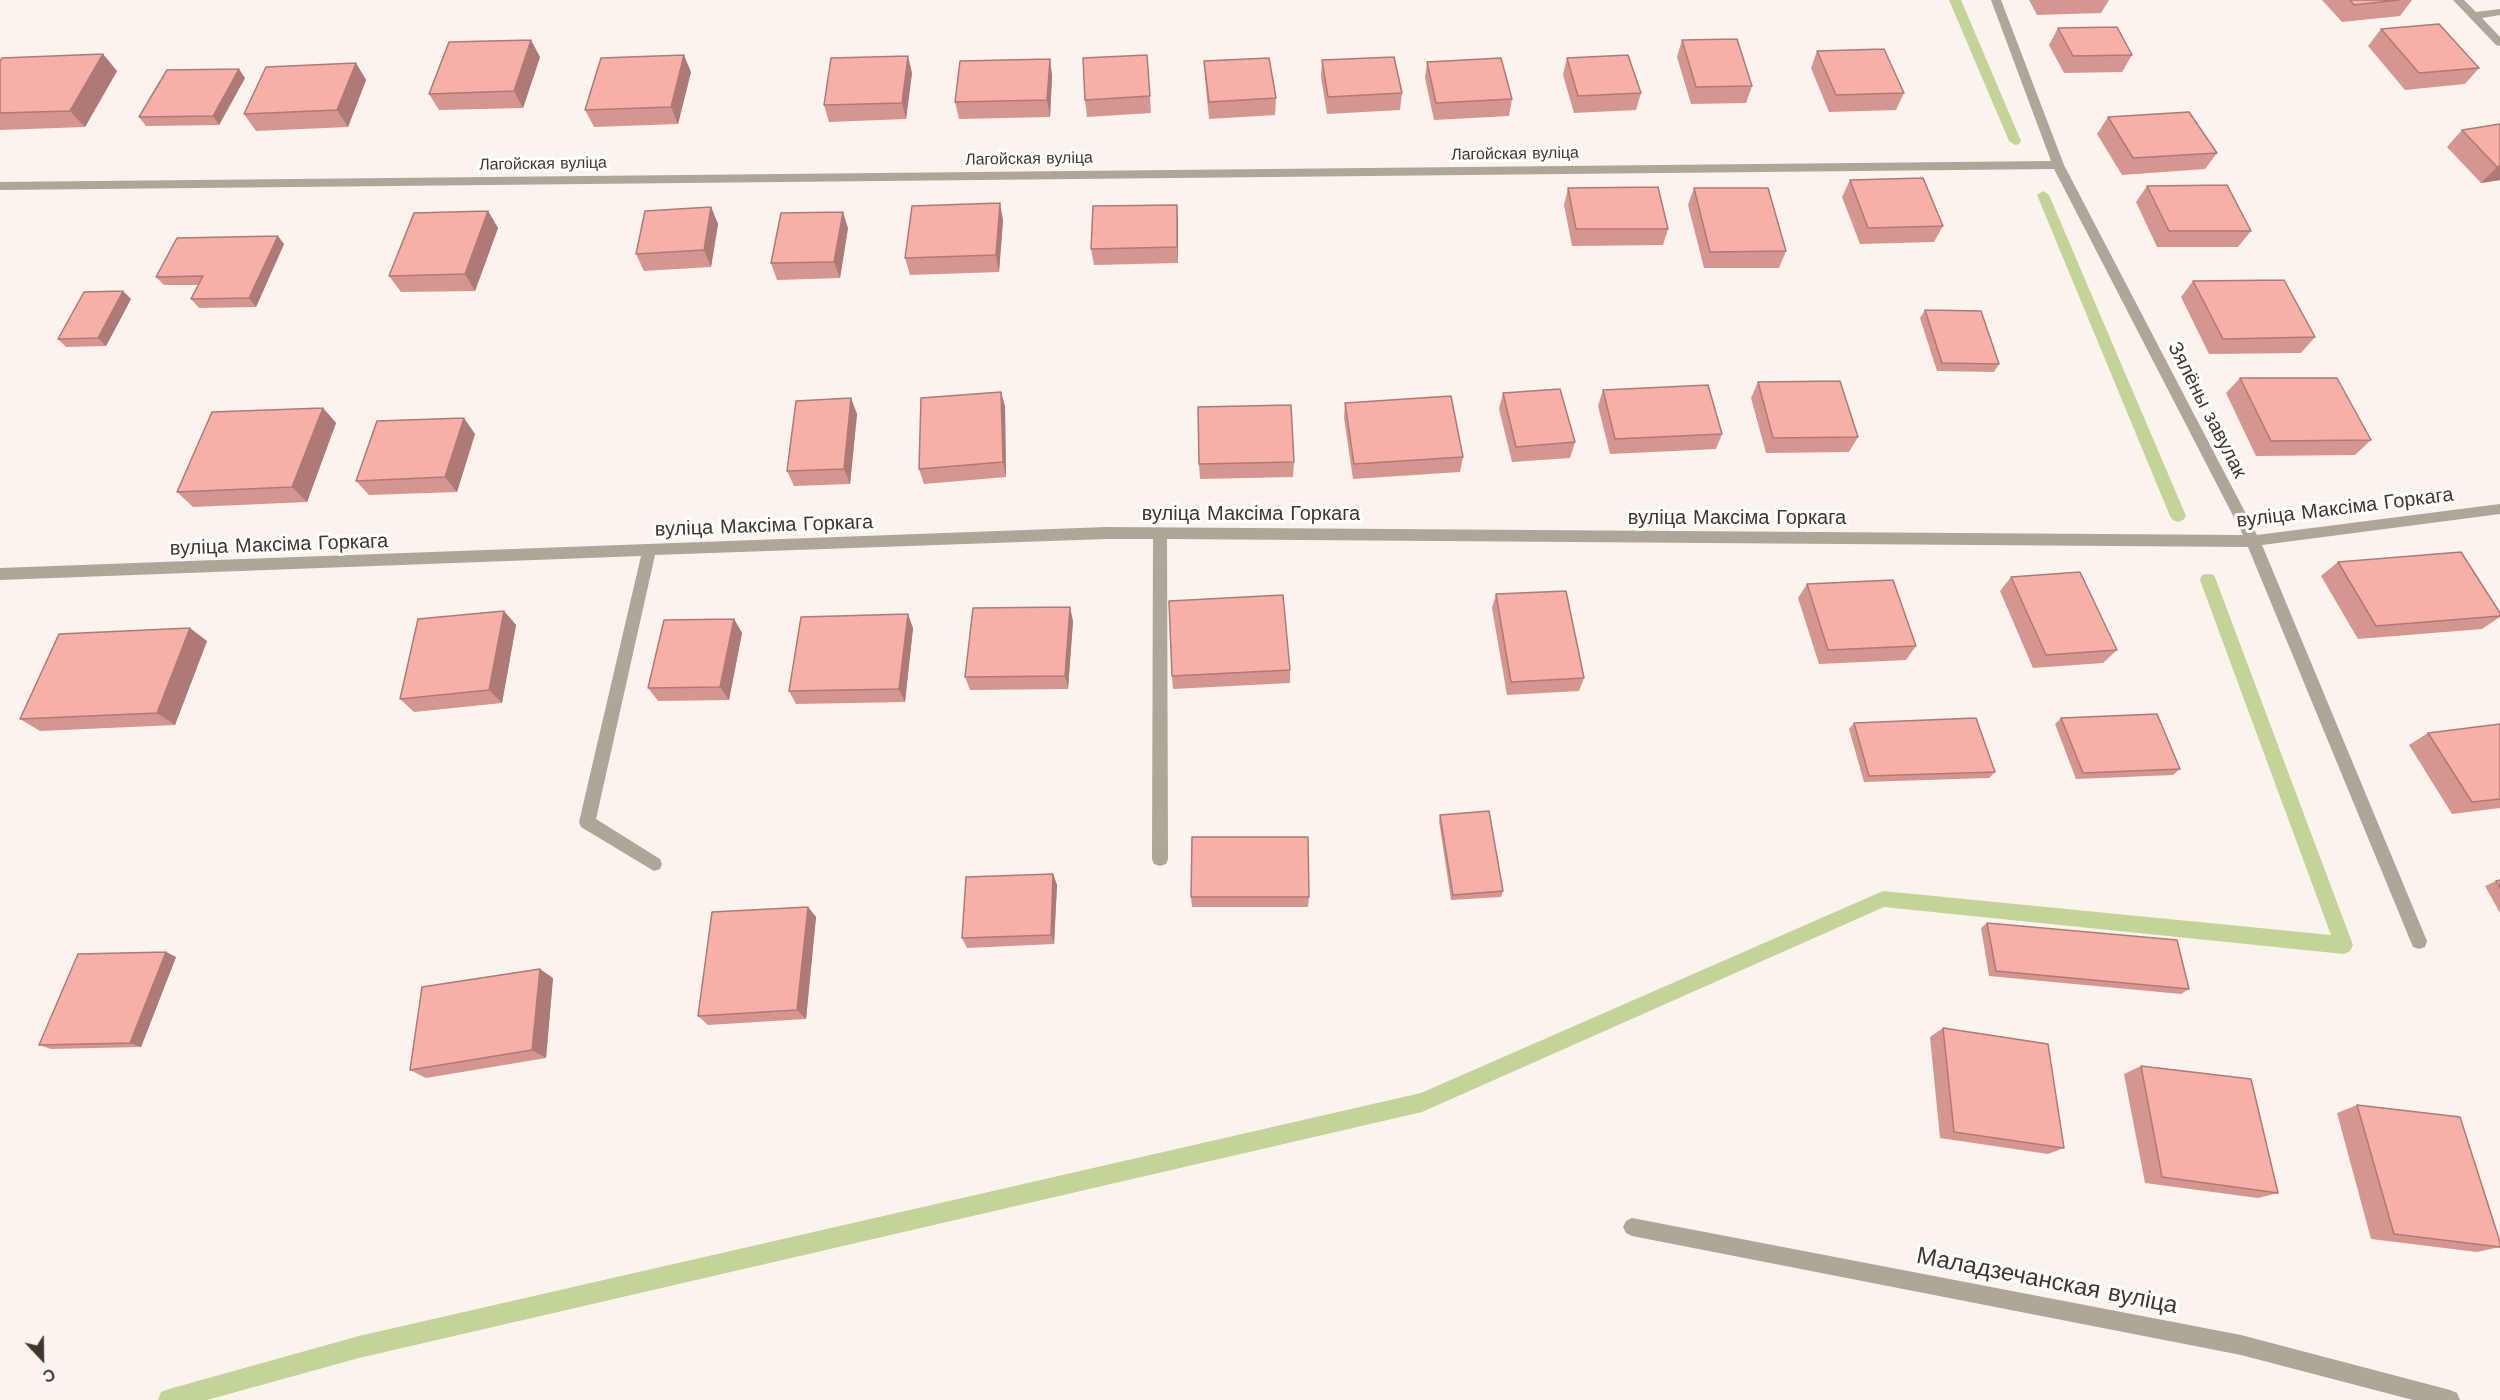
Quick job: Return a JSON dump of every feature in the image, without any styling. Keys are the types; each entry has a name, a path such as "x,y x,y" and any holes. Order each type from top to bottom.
{"street":[{"name":"Зялёны завулак","path":"1996,0 2058,165 2253,541 2419,941"},
{"path":"2458,0 2500,43"},
{"path":"2473,16 2500,12"},
{"name":"Лагойская вуліца","path":"0,186 2058,165"},
{"name":"вуліца Максіма Горкага","path":"0,574 1106,533 2253,541 2500,509"},
{"path":"1160,533 1160,859"},
{"path":"649,550 587,822 654,864"},
{"name":"Маладзечанская вуліца","path":"1632,1227 2241,1345 2450,1400"}],"building":[{"path":"2350,0 2399,0 2354,5"},
{"path":"2439,24 2479,68 2419,73 2381,29"},
{"path":"2117,27 2132,55 2073,56 2058,28"},
{"path":"1737,39 1752,86 1696,87 1682,40"},
{"path":"531,40 514,91 429,94 449,42"},
{"path":"1884,49 1904,93 1836,95 1817,51"},
{"path":"103,54 70,111 0,113 0,61 2,58"},
{"path":"684,55 671,107 585,110 601,58"},
{"path":"1147,55 1150,96 1085,100 1083,58"},
{"path":"1628,55 1641,93 1578,96 1567,58"},
{"path":"908,56 902,103 824,105 831,58"},
{"path":"1394,57 1402,93 1328,97 1322,60"},
{"path":"1269,58 1276,98 1209,102 1204,61"},
{"path":"1501,58 1512,99 1436,103 1427,62"},
{"path":"1050,59 1047,100 955,102 960,61"},
{"path":"356,63 337,110 244,114 266,67"},
{"path":"239,69 213,116 139,117 167,70"},
{"path":"2189,112 2217,153 2133,158 2108,117"},
{"path":"2500,124 2500,166 2497,167 2462,130"},
{"path":"1923,178 1943,226 1868,228 1850,180"},
{"path":"2227,185 2251,231 2169,231 2147,186"},
{"path":"1658,187 1668,229 1576,229 1568,188"},
{"path":"1694,188 1768,188 1786,251 1710,252"},
{"path":"1000,203 996,255 905,258 912,206"},
{"path":"1177,205 1177,247 1091,249 1093,206"},
{"path":"711,207 704,250 636,254 645,211"},
{"path":"488,211 465,274 389,276 414,213"},
{"path":"843,212 834,262 771,263 781,213"},
{"path":"278,236 249,298 191,299 203,276 156,277 177,238"},
{"path":"2284,280 2315,337 2223,339 2193,281"},
{"path":"123,291 98,338 58,339 84,292"},
{"path":"1925,310 1981,311 1999,364 1942,363"},
{"path":"2240,378 2337,378 2371,440 2271,441"},
{"path":"1840,381 1858,437 1773,438 1758,382"},
{"path":"1708,385 1722,434 1615,439 1603,390"},
{"path":"1560,389 1575,442 1516,447 1503,393"},
{"path":"1001,392 1003,462 919,469 921,398"},
{"path":"1451,396 1463,457 1354,464 1345,403"},
{"path":"851,398 844,469 787,471 796,401"},
{"path":"1291,405 1294,462 1199,464 1198,407"},
{"path":"323,408 292,487 177,492 212,412"},
{"path":"464,418 445,477 356,481 377,421"},
{"path":"2461,552 2500,616 2376,626 2338,562"},
{"path":"2080,572 2117,650 2046,655 2011,577"},
{"path":"1893,580 1916,646 1828,650 1807,584"},
{"path":"1566,591 1584,678 1511,682 1496,594"},
{"path":"1283,595 1290,670 1172,676 1169,601"},
{"path":"1070,607 1065,676 965,677 973,608"},
{"path":"504,611 489,690 400,699 418,619"},
{"path":"908,614 899,689 789,691 801,617"},
{"path":"734,619 720,687 648,688 664,620"},
{"path":"190,628 157,713 20,719 59,634"},
{"path":"2157,714 2180,769 2083,773 2061,718"},
{"path":"1976,718 1995,772 1869,776 1854,723"},
{"path":"2500,724 2500,799 2472,802 2428,733"},
{"path":"1489,811 1503,891 1453,895 1440,815"},
{"path":"1192,837 1308,837 1309,897 1191,897"},
{"path":"1053,874 1051,935 962,938 966,877"},
{"path":"808,907 797,1010 698,1016 712,912"},
{"path":"1987,923 2177,940 2189,989 1996,971"},
{"path":"166,952 130,1043 39,1045 78,954"},
{"path":"540,969 532,1050 410,1070 422,987"},
{"path":"1943,1028 2048,1044 2064,1148 1954,1132"},
{"path":"2141,1066 2251,1079 2278,1193 2162,1177"},
{"path":"2357,1105 2460,1117 2500,1247 2394,1234"}],"waterway":[{"path":"1955,0 2015,141"},
{"path":"2043,195 2178,516"},
{"path":"169,1400 359,1347 1422,1102 1883,899 2344,945 2208,580"}]}
